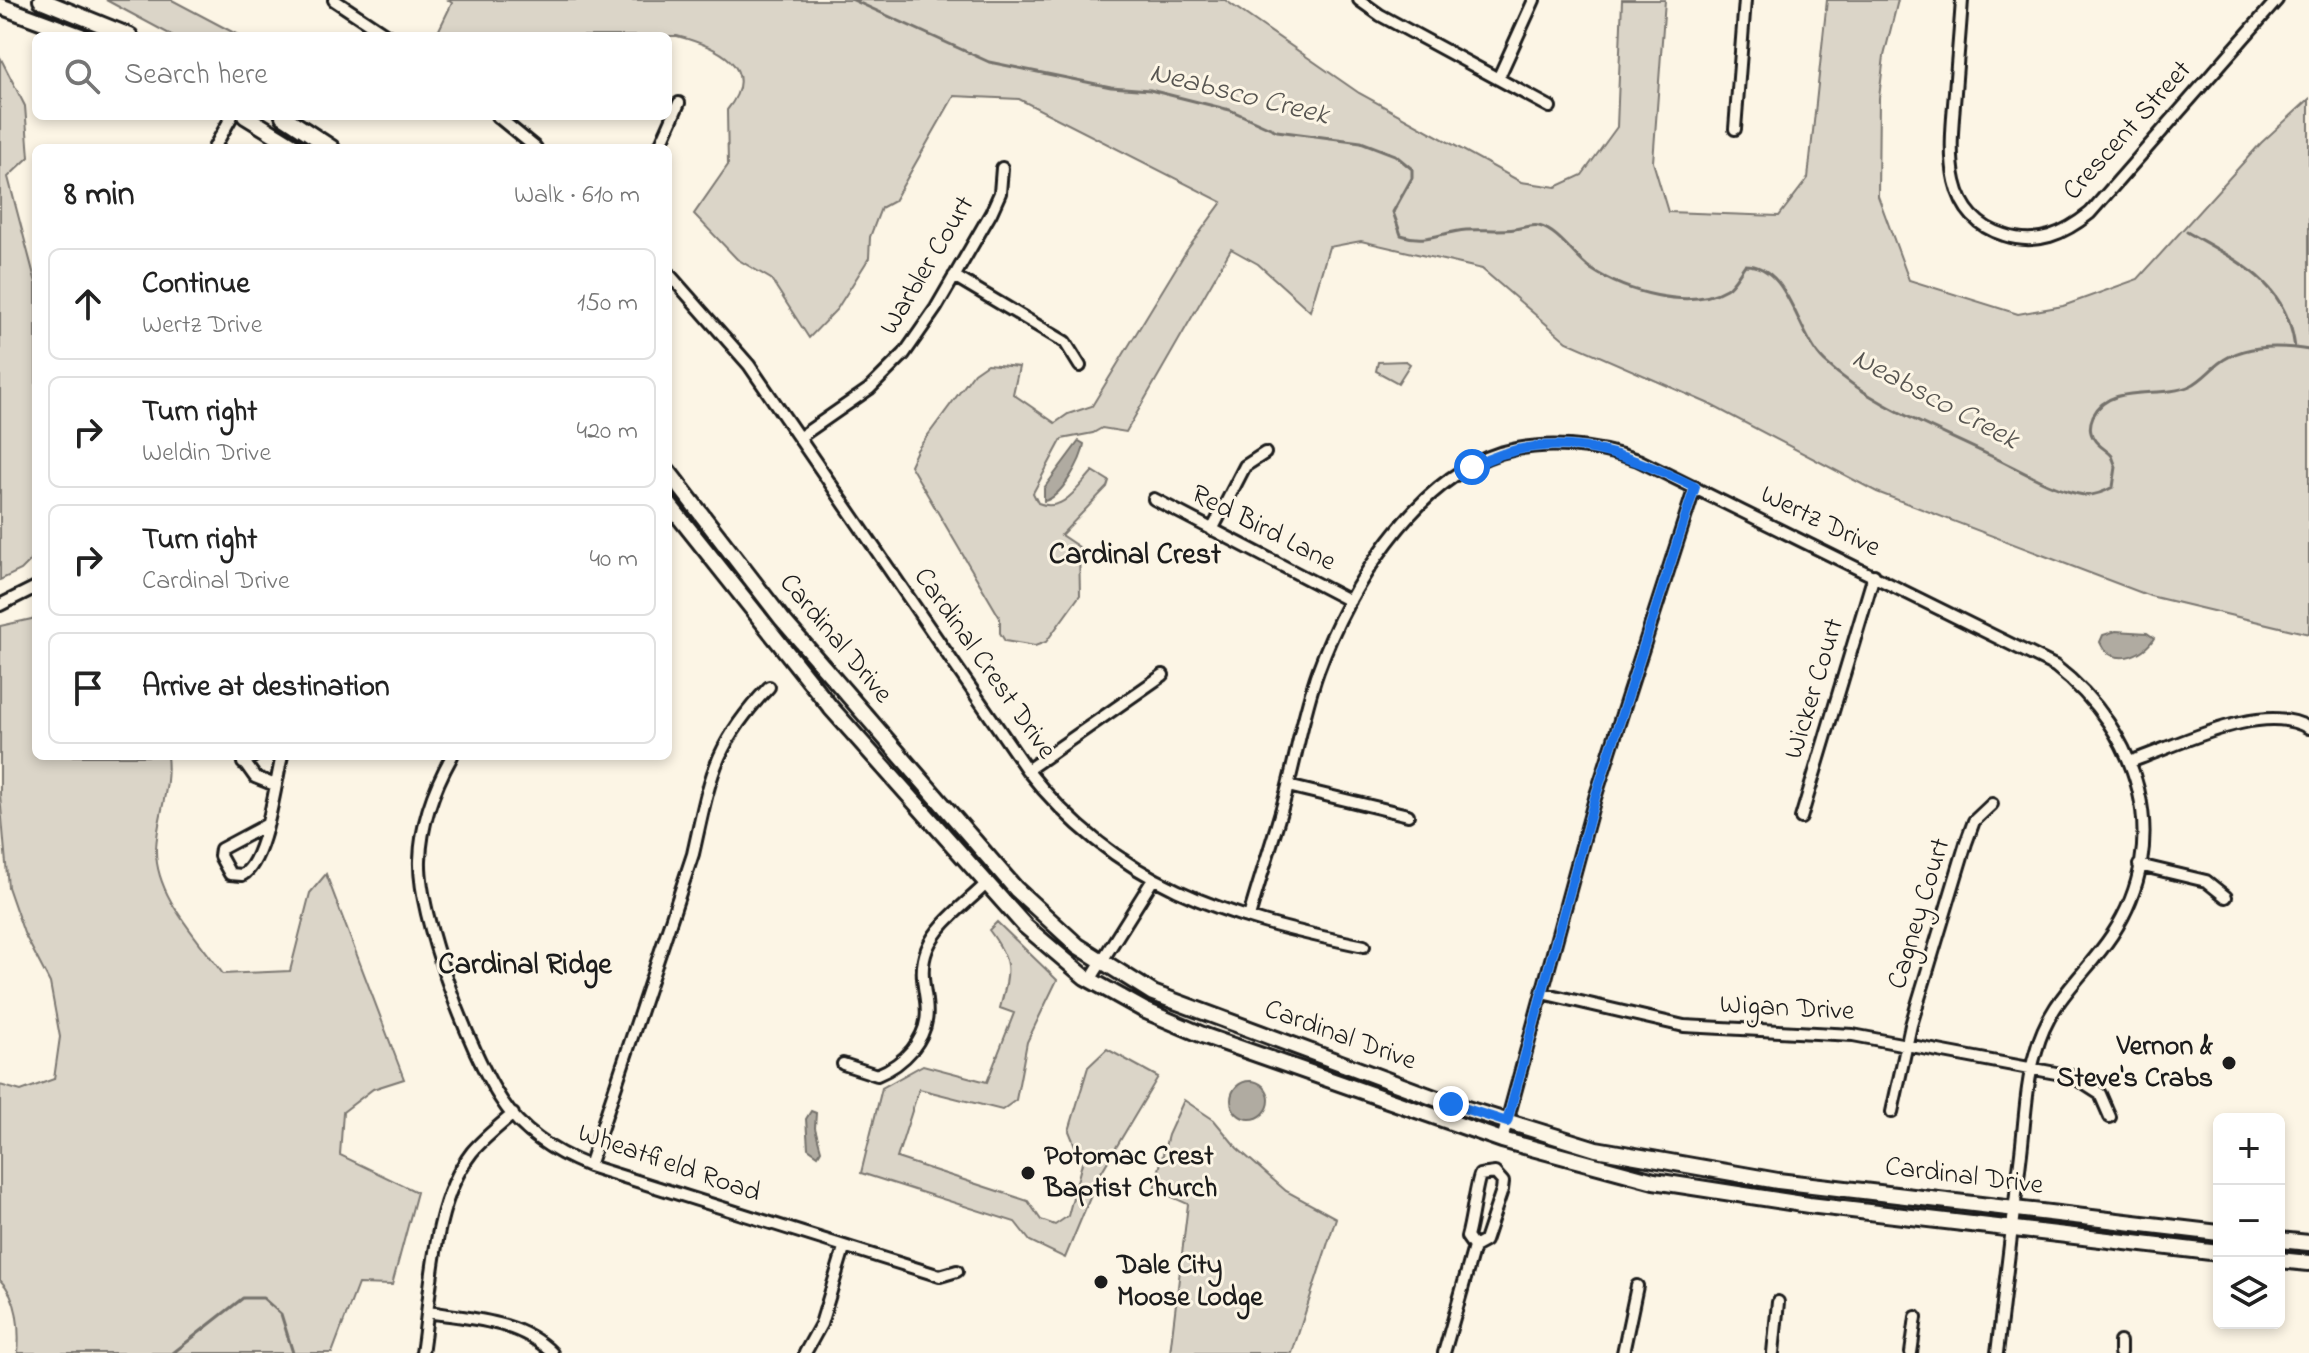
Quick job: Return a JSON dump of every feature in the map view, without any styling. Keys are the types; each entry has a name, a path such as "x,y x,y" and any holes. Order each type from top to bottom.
{"main road":[{"path":"41,0 120,32"},
{"path":"0,6 70,32"},
{"path":"252,120 290,144"},
{"path":"289,120 326,144"},
{"name":"Cardinal Drive","path":"672,476 790,629 1016,889 1059,931 1101,963 1153,993 1189,1009 1507,1122 1596,1149 1700,1170 2213,1232"},
{"name":"Cardinal Drive","path":"672,508 777,643 1025,926 1090,980 1193,1031 1502,1140 1589,1166 1707,1191 2213,1252"},
{"path":"2285,1241 2309,1243"},
{"path":"2285,1261 2309,1263"}],"street":[{"path":"334,0 382,32"},
{"path":"1359,0 1380,15 1550,107"},
{"path":"1498,79 1534,0"},
{"path":"1735,129 1745,0"},
{"name":"Crescent Street","path":"1962,0 1951,149 1953,178 1962,201 1979,221 2000,234 2028,240 2063,231 2090,213 2277,0"},
{"path":"672,119 679,103"},
{"path":"216,144 230,120"},
{"path":"502,120 531,144"},
{"path":"661,144 671,120"},
{"name":"Warbler Court","path":"800,437 869,389 921,332 995,203 1003,180 1002,168"},
{"path":"954,276 1065,342 1080,366"},
{"name":"Cardinal Crest Drive","path":"672,280 749,365 1027,770 1091,838 1152,881 1249,917 1364,946"},
{"name":"Wertz Drive","path":"1249,917 1318,671 1350,601 1389,540 1424,502 1457,476 1497,454 1549,446 1597,448 1638,460 2055,666 2102,710 2132,761 2142,818 2139,865 2122,920 2053,1009 2032,1068 1997,1353"},
{"path":"1212,530 1245,466 1265,453"},
{"path":"1502,1140 1595,798 1695,487"},
{"name":"Red Bird Lane","path":"1154,499 1350,601"},
{"name":"Wicker Court","path":"1801,818 1874,575"},
{"path":"0,605 32,589"},
{"path":"1027,770 1163,675"},
{"path":"589,1166 693,854 702,802 716,761 742,715 769,687"},
{"path":"2132,761 2261,717 2290,719 2309,728"},
{"path":"242,760 255,777 275,785"},
{"path":"266,825 221,849 220,856 230,874 242,875 254,867 266,825 281,760"},
{"name":"Wheatfield Road","path":"450,760 433,796 422,838 424,909 479,1057 513,1114 544,1143 589,1166 940,1276 957,1271"},
{"path":"1288,786 1408,815"},
{"name":"Cagney Court","path":"1892,1112 1906,1045 1966,843 1974,821 1992,804"},
{"path":"2139,865 2206,881 2226,897"},
{"path":"1090,980 1152,881"},
{"path":"843,1064 877,1075 904,1060 925,1034 929,1007 923,970 929,945 986,884"},
{"name":"Wigan Drive","path":"1542,993 1684,1026 1853,1035 2032,1068 2082,1080 2100,1094 2110,1117"},
{"path":"422,1353 436,1256 453,1185 471,1153 513,1114"},
{"path":"1444,1353 1474,1247 1485,1241 1502,1190 1503,1182 1495,1173 1480,1175 1477,1184 1478,1194 1467,1237 1474,1247"},
{"path":"805,1353 821,1324 844,1248"},
{"path":"1623,1353 1637,1286"},
{"path":"1773,1353 1778,1302"},
{"path":"428,1312 505,1325 534,1338 552,1353"},
{"path":"1911,1353 1916,1317"}],"shaded area":[{"path":"106,0 172,0 232,32 166,32"},
{"path":"448,0 1225,0 1359,93 1521,182 1556,187 1582,175 1617,127 1622,0 1665,0 1653,162 1668,212 1779,216 1808,178 1827,0 1898,0 1884,56 1879,98 1878,196 1909,280 2018,314 2063,306 2138,279 2261,143 2309,99 2309,634 2150,596 1877,492 1707,403 1567,342 1482,269 1361,241 1329,247 1310,311 1258,264 1231,249 1126,432 1102,428 1093,433 1062,439 1033,493 1038,503 1055,505 1062,502 1093,471 1109,481 1107,487 1061,535 1079,547 1080,595 1046,642 1035,646 1005,641 1000,633 1000,618 910,465 917,450 974,373 987,364 1019,367 1013,394 1055,423 1068,414 1092,406 1187,250 1222,202 1019,99 954,96 894,201 881,208 870,237 869,258 837,309 809,338 771,279 737,259 694,214 728,165 727,110 737,95 740,81 730,60 706,46 672,36 672,32 438,32 452,3"},
{"path":"0,57 25,106 29,157 8,177 32,268 32,559 21,570 0,580"},
{"path":"1406,361 1410,364 1398,383 1376,371 1378,362"},
{"path":"1079,441 1084,444 1075,468 1064,486 1044,501 1044,488"},
{"path":"32,619 32,760 167,760 156,849 162,883 179,915 223,974 290,971 310,893 326,874 404,1079 373,1089 343,1112 340,1155 417,1192 392,1285 358,1284 332,1353 18,1353 19,1334 14,1304 0,1280 0,1085 21,1091 54,1079 60,1037 50,983 24,933 8,887 0,795 0,626"},
{"path":"2116,631 2147,633 2154,638 2135,654 2119,657 2105,650 2100,642 2103,635"},
{"path":"997,922 1057,980 1027,1042 1016,1100 1002,1110 919,1089 897,1158 1028,1201 1041,1220 1055,1225 1068,1216 1082,1163 1069,1131 1088,1067 1107,1049 1158,1077 1099,1176 1065,1258 1030,1241 1015,1222 861,1173 882,1088 923,1065 987,1082 1014,1013 1000,1008 1007,967 1002,950 989,930"},
{"path":"1250,1081 1264,1086 1269,1100 1264,1114 1250,1119 1236,1114 1231,1100 1236,1086"},
{"path":"1184,1100 1214,1120 1237,1148 1286,1191 1336,1218 1292,1353 1170,1353 1188,1204 1154,1189 1168,1135"},
{"path":"811,1111 816,1113 815,1128 821,1150 818,1155 808,1148 806,1119"}],"waterway":[{"name":"Neabsco Creek","path":"853,0 989,62 1111,87 1150,90 1230,110 1277,131 1361,142 1395,155 1412,169 1412,178 1393,212 1401,235 1426,238 1466,230 1539,226 1553,233 1585,264 1605,277 1638,291 1676,298 1711,295 1729,287 1745,265 1760,268 1772,276 1782,289 1815,350 1843,377 1904,414 2059,489 2092,495 2113,487 2116,467 2112,456 2096,441 2090,428 2093,416 2101,405 2111,399 2190,386 2219,363 2251,349 2286,347 2309,350"},
{"path":"2187,232 2258,276 2282,306 2295,348"},
{"path":"173,1353 243,1298 263,1298 281,1314 293,1353"}],"place":[{"name":"Vernon & Steve's Crabs","path":"2229,1063"},
{"name":"Potomac Crest Baptist Church","path":"1028,1173"},
{"name":"Dale City Moose Lodge","path":"1101,1282"}],"district":[{"name":"Cardinal Crest","path":"1135,556"},
{"name":"Cardinal Ridge","path":"525,966"}],"route":[{"path":"1451,1104 1507,1122 1595,798 1695,487 1638,460 1597,448 1530,447 1497,454 1472,467"}]}
